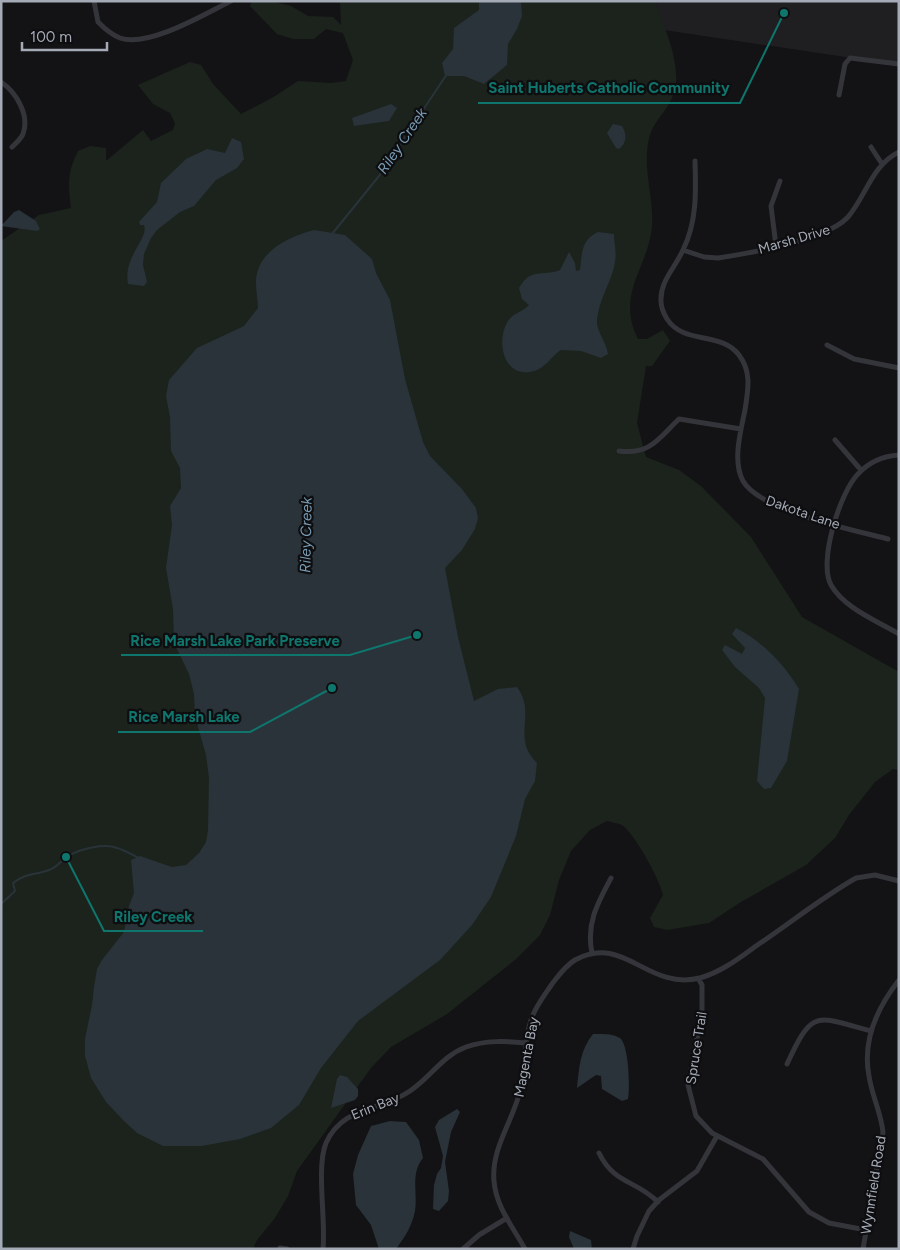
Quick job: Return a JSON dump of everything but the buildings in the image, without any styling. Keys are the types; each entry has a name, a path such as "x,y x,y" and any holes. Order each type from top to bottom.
{"street":[{"path":"94,1 98,20 118,38 133,41 150,38 231,1"},
{"path":"839,95 846,64 850,58 899,64"},
{"path":"1,82 16,96 24,115 22,135 12,146"},
{"path":"871,147 882,164"},
{"name":"Marsh Drive","path":"683,250 704,257 718,258 776,246 833,229 848,217 882,164 899,152"},
{"name":"Dakota Lane","path":"695,161 696,200 692,224 683,250 662,288 660,303 664,313 677,330 688,336 727,345 741,357 749,384 738,460 742,479 751,491 764,500 786,509 888,539"},
{"path":"776,246 771,206 780,181"},
{"path":"827,345 854,359 899,368"},
{"path":"619,450 632,453 645,450 679,419 742,428"},
{"path":"835,440 861,470"},
{"path":"899,455 874,461 861,470 848,488 826,557 826,571 830,584 845,602 899,634"},
{"path":"611,878 592,916 589,936 592,953 622,956 648,972 672,979 698,978 728,966 856,878 875,875 899,881"},
{"name":"Magenta Bay","path":"525,1249 506,1218 495,1192 494,1167 500,1143 520,1091 526,1043 536,1008 557,976 573,961 592,953"},
{"name":"Spruce Trail","path":"698,978 702,985 702,1012 689,1074 689,1096 696,1116 703,1125 717,1136 743,1147 763,1159 800,1204 814,1215 840,1226 866,1230"},
{"name":"Wynnfield Road","path":"863,1249 883,1132 882,1119 869,1076 868,1044 877,1014 899,980"},
{"path":"787,1064 804,1029 817,1020 830,1020 871,1030"},
{"name":"Erin Bay","path":"323,1249 322,1156 329,1136 336,1127 353,1113 389,1102 411,1090 444,1059 461,1050 493,1041 526,1043"},
{"path":"634,1249 642,1223 658,1202 696,1171 717,1136"},
{"path":"599,1153 616,1176 647,1192 658,1202"},
{"path":"463,1249 479,1235 506,1218"},
{"path":"280,1248 286,1249"}],"shaded area":[{"path":"252,1 271,1 291,6 308,16 333,17 341,25 340,1 655,1 675,61 676,82 668,106 655,125 649,139 647,171 652,226 650,241 635,281 630,308 632,323 638,339 647,339 663,330 670,341 652,366 646,366 637,423 646,457 679,470 701,486 751,537 802,617 899,672 899,770 893,769 875,782 849,815 835,838 806,865 741,902 709,923 667,930 654,927 650,918 663,895 657,879 640,847 620,824 607,821 590,830 571,851 559,880 550,915 540,935 515,960 447,1014 391,1047 371,1068 297,1171 288,1196 275,1218 257,1240 253,1249 1,1249 1,241 39,215 71,208 69,179 78,151 90,146 106,148 106,161 143,130 151,141 173,130 175,123 170,113 153,104 138,85 190,62 201,65 213,84 241,114 272,98 298,81 331,83 346,81 353,60 343,33 326,29 314,39 293,39 277,34 250,6"},
{"path":"655,1 899,1 899,65 664,30"}],"water":[{"path":"479,1 521,1 522,16 508,44 507,65 484,84 464,76 445,76 442,63 453,49 454,28 479,10"},
{"path":"391,104 397,108 389,121 354,126 352,118"},
{"path":"613,124 622,126 625,132 625,141 619,149 616,148 607,133"},
{"path":"232,138 241,142 244,159 237,168 216,180 194,206 180,212 157,230 144,254 143,265 147,282 144,286 128,284 127,274 129,265 145,230 144,225 140,225 139,222 157,202 161,183 186,159 207,149 225,153"},
{"path":"19,210 36,221 40,229 37,231 1,226 14,212"},
{"path":"314,230 345,235 372,259 376,273 390,300 405,379 423,442 430,456 462,489 476,508 478,518 475,529 462,550 445,568 458,637 474,701 498,689 517,687 522,695 525,712 525,743 529,753 537,763 535,781 525,799 516,836 491,897 472,925 440,960 358,1021 321,1068 299,1105 271,1128 240,1139 202,1146 163,1146 137,1133 106,1102 91,1078 85,1056 85,1039 97,969 124,932 129,906 134,893 131,860 140,856 172,867 186,865 199,853 206,842 208,831 209,778 206,755 195,716 194,694 189,674 174,643 173,609 166,568 172,525 170,506 181,488 180,468 171,451 170,417 166,396 169,380 197,348 244,326 258,308 257,273 267,255 284,242"},
{"path":"598,232 614,234 616,252 616,259 600,306 597,322 598,330 608,354 601,358 581,351 561,350 545,365 534,371 524,372 515,370 505,357 502,339 504,329 510,318 529,305 522,299 519,288 523,281 532,275 560,270 569,252 575,263 576,271 580,270 585,243 592,235"},
{"path":"736,628 746,633 772,654 799,689 787,761 771,788 764,789 757,781 765,698 759,688 735,667 722,650 725,645 742,654 745,648 732,634"},
{"path":"593,1034 614,1035 623,1042 628,1067 628,1099 622,1101 602,1089 601,1076 596,1075 577,1088 585,1046"},
{"path":"340,1075 347,1077 358,1089 358,1096 355,1100 331,1108 337,1079"},
{"path":"457,1109 460,1112 451,1132 445,1162 449,1191 448,1201 439,1211 433,1209 434,1185 441,1168 443,1156 435,1127 439,1120"},
{"path":"390,1121 406,1122 419,1140 423,1158 417,1170 415,1184 416,1204 410,1226 396,1249 379,1249 371,1225 356,1205 353,1174 358,1155 371,1126"},
{"path":"570,1231 591,1240 592,1249 574,1249 569,1237"}],"waterway":[{"name":"Riley Creek","path":"332,234 379,176 447,74"},
{"name":"Riley Creek","path":"1,904 15,891 13,883 17,880 52,869 63,859 79,851 106,846 123,850 139,858"}],"place":[{"name":"Saint Huberts Catholic Community","path":"784,13"},
{"name":"Rice Marsh Lake Park Preserve","path":"417,635"},
{"name":"Rice Marsh Lake","path":"332,688"},
{"name":"Riley Creek","path":"66,857"}]}
